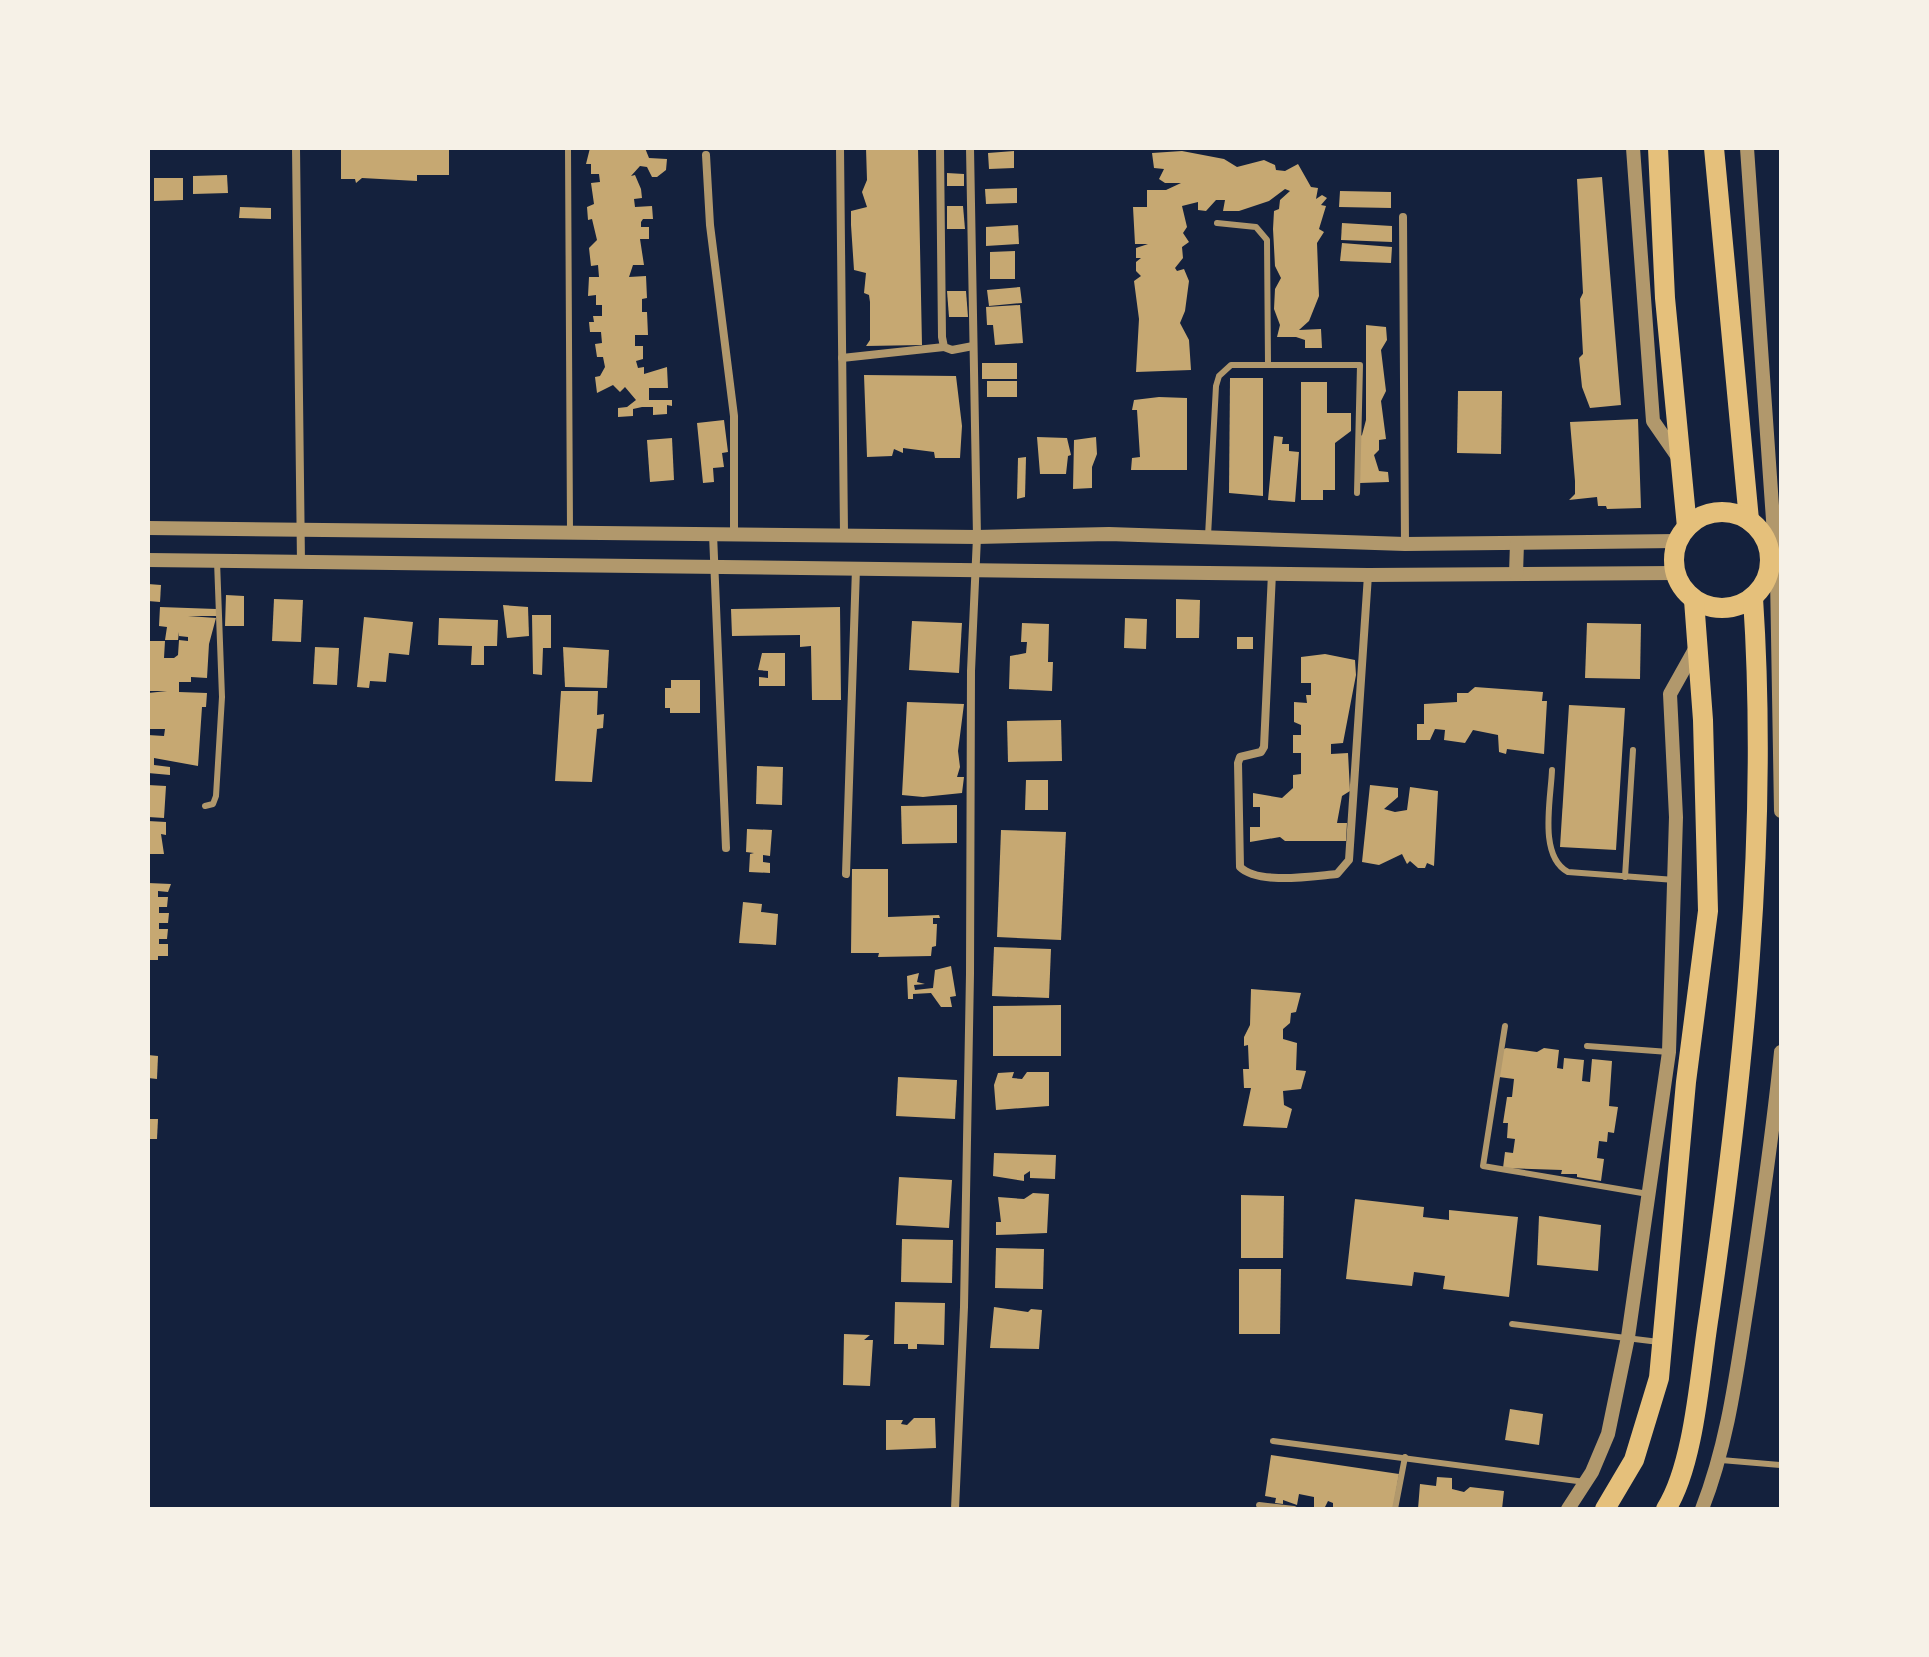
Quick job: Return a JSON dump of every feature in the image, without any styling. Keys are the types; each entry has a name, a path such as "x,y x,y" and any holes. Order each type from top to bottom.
{"main road":[{"path":"1658,148 1659,223 1680,460 1682,534 1675,573 1682,588 1694,600 1724,609 1753,598 1775,577 1767,542 1749,520 1733,513 1716,512 1700,517 1682,534"},
{"path":"1714,148 1749,520"},
{"path":"1666,1509 1691,1433 1741,1068 1755,869 1756,650 1753,598"},
{"path":"1605,1509 1634,1460 1659,1378 1686,1082 1708,911 1694,600"}],"street":[{"path":"296,148 301,563"},
{"path":"840,148 844,534"},
{"path":"940,148 944,347"},
{"path":"955,1509 964,1291 970,974 971,671 977,537 970,148"},
{"path":"1633,148 1653,421 1680,460"},
{"path":"1747,148 1775,577 1781,811"},
{"path":"706,155 710,225 734,416 734,532"},
{"path":"1403,217 1405,544"},
{"path":"842,358 973,346"},
{"path":"148,528 570,534 734,532 977,537 1208,536 1405,544 1517,543 1682,534"},
{"path":"713,533 726,848"},
{"path":"1516,574 1517,543"},
{"path":"148,560 1368,575 1675,573"},
{"path":"846,874 856,567"},
{"path":"1272,573 1264,747 1261,752 1240,757 1238,763 1240,867 1253,876 1295,878 1337,874 1349,860 1368,575"},
{"path":"1568,1509 1608,1434 1628,1337 1669,1052 1675,880 1670,694 1698,644"},
{"path":"1702,1509 1721,1460 1773,1131 1781,1052"}],"lane":[{"path":"568,148 570,534"},
{"path":"1217,223 1256,227 1267,240 1268,363"},
{"path":"1208,536 1219,376 1231,365 1360,365 1357,493"},
{"path":"205,806 213,804 216,796 222,697 217,561"},
{"path":"1625,877 1633,750"},
{"path":"1552,770 1550,849 1553,860 1568,872 1675,880"},
{"path":"1505,1026 1483,1166 1648,1194"},
{"path":"1587,1046 1669,1052"},
{"path":"1512,1324 1662,1342"},
{"path":"1273,1441 1585,1482"},
{"path":"1395,1509 1405,1457"},
{"path":"1721,1460 1781,1465"},
{"path":"1259,1505 1294,1509"}],"building":[{"path":"341,148 449,148 449,175 417,175 417,181 362,178 356,183 355,179 341,179"},
{"path":"590,148 645,148 649,158 667,159 666,170 657,177 652,177 647,167 640,166 631,176 635,175 641,189 642,198 634,199 635,207 652,206 653,219 643,219 641,222 641,227 649,227 649,239 640,239 644,265 633,265 629,277 646,276 647,298 642,299 642,312 647,312 648,335 635,335 635,346 643,346 643,359 636,361 638,368 644,367 644,374 667,367 668,388 649,388 649,400 672,400 672,406 667,405 667,414 653,415 653,407 642,407 633,409 633,416 618,417 618,408 627,407 636,400 625,387 620,392 613,385 597,393 595,377 600,376 605,367 603,357 597,357 595,344 602,343 601,332 590,332 589,322 594,322 593,316 602,316 602,305 596,305 596,295 588,296 589,277 599,277 598,265 591,266 589,248 597,240 592,219 588,220 587,207 594,204 591,183 600,182 599,174 591,174 591,164 586,164"},
{"path":"866,148 918,148 922,345 866,346 870,340 870,302 869,295 864,293 866,273 854,270 851,211 867,207 862,192 867,180"},
{"path":"1014,151 1014,168 989,169 988,153"},
{"path":"1182,151 1224,159 1237,167 1264,160 1275,165 1276,170 1285,171 1298,164 1311,187 1318,188 1316,199 1322,195 1327,198 1321,205 1326,206 1319,229 1324,232 1317,243 1319,296 1309,321 1299,330 1321,329 1322,348 1305,348 1305,340 1296,337 1277,337 1280,325 1274,309 1275,289 1281,278 1275,266 1273,229 1274,211 1279,209 1280,200 1290,191 1285,189 1269,201 1239,211 1223,211 1225,200 1216,200 1206,211 1198,210 1198,202 1182,206 1187,227 1183,233 1189,242 1182,247 1183,258 1175,268 1177,271 1184,269 1189,281 1180,323 1189,340 1191,370 1136,372 1139,319 1134,281 1141,276 1136,271 1136,262 1141,258 1136,258 1136,248 1148,244 1135,244 1133,207 1147,207 1147,190 1166,190 1181,183 1165,183 1159,179 1164,169 1154,168 1152,153"},
{"path":"947,173 964,174 964,186 947,186"},
{"path":"227,175 228,193 193,194 193,176"},
{"path":"1602,177 1621,405 1590,408 1582,387 1579,358 1583,354 1580,299 1583,293 1577,179"},
{"path":"154,178 183,178 183,200 154,201"},
{"path":"1017,188 1017,203 986,204 985,189"},
{"path":"1340,191 1391,192 1391,208 1339,207"},
{"path":"947,206 963,206 965,229 947,229"},
{"path":"240,207 271,208 271,219 239,218"},
{"path":"1342,223 1392,226 1392,242 1341,240"},
{"path":"1018,225 1019,244 986,246 986,227"},
{"path":"1342,243 1392,247 1391,263 1340,261"},
{"path":"1015,251 1015,279 990,279 990,252"},
{"path":"1020,287 1022,303 989,306 987,290"},
{"path":"947,291 966,291 968,317 949,317"},
{"path":"1020,305 1023,343 995,345 993,325 987,325 986,307"},
{"path":"1366,325 1386,327 1387,340 1381,350 1386,391 1381,401 1386,439 1379,440 1379,450 1374,455 1379,471 1388,472 1389,482 1360,483 1356,440 1362,435 1366,420"},
{"path":"982,363 1017,363 1017,379 982,379"},
{"path":"864,375 956,376 962,426 960,458 935,458 934,452 903,448 903,453 894,449 892,456 867,457"},
{"path":"1230,378 1263,378 1263,496 1229,493"},
{"path":"987,381 1017,381 1017,397 987,397"},
{"path":"1301,382 1327,382 1327,413 1351,413 1351,431 1335,443 1335,490 1323,490 1323,500 1301,500"},
{"path":"1458,391 1502,391 1501,454 1457,453"},
{"path":"1187,398 1187,470 1131,470 1132,458 1140,457 1137,410 1132,410 1134,400"},
{"path":"1638,419 1641,508 1607,509 1606,506 1598,506 1597,497 1569,500 1575,494 1570,422"},
{"path":"724,420 728,452 722,453 724,467 713,468 714,482 703,483 697,423"},
{"path":"1274,436 1283,437 1282,444 1289,444 1289,451 1299,452 1295,502 1268,500"},
{"path":"1037,437 1067,438 1071,455 1068,456 1066,474 1040,474"},
{"path":"1096,437 1092,488 1073,489 1074,440"},
{"path":"672,438 674,480 650,482 647,440"},
{"path":"1026,457 1025,497 1017,499 1018,458"},
{"path":"148,584 161,585 160,602 148,601"},
{"path":"226,595 244,596 244,626 225,626"},
{"path":"274,599 303,600 301,642 272,641"},
{"path":"1176,599 1200,600 1199,638 1176,638"},
{"path":"503,605 528,607 529,636 507,638"},
{"path":"160,607 216,609 216,616 188,616 216,618 209,644 207,678 191,677 191,682 179,682 179,692 207,693 206,707 202,707 198,766 154,758 154,765 170,767 170,775 148,773 148,735 164,736 165,729 148,729 148,693 167,691 148,691 148,641 165,641 164,658 174,658 178,655 179,640 188,641 188,637 179,636 179,632 178,640 165,640 167,627 159,626"},
{"path":"840,607 841,700 812,700 811,646 800,647 800,635 732,636 731,609"},
{"path":"532,615 551,615 551,648 543,648 542,675 533,674"},
{"path":"364,617 413,622 409,655 389,653 386,682 370,681 369,688 357,687"},
{"path":"439,618 498,620 497,646 484,646 484,665 471,665 472,646 438,645"},
{"path":"1125,618 1147,619 1146,649 1124,648"},
{"path":"912,621 962,623 959,673 909,670"},
{"path":"1022,623 1049,624 1048,662 1053,662 1052,691 1009,689 1010,656 1026,653 1027,642 1021,642"},
{"path":"1587,623 1641,624 1640,679 1585,678"},
{"path":"1237,637 1253,637 1253,649 1237,649"},
{"path":"315,647 339,648 337,685 313,684"},
{"path":"563,647 609,650 607,688 565,687"},
{"path":"762,653 785,653 785,686 759,686 759,677 768,678 768,671 758,670"},
{"path":"1325,654 1355,660 1356,675 1343,743 1331,744 1331,754 1348,753 1350,791 1342,796 1337,823 1347,823 1346,841 1285,841 1280,837 1250,842 1250,827 1260,827 1260,807 1253,807 1253,793 1282,798 1293,788 1293,775 1301,774 1301,753 1293,753 1293,735 1301,735 1301,725 1294,722 1294,702 1307,703 1306,695 1311,695 1311,683 1301,683 1301,657"},
{"path":"671,680 700,680 700,713 670,713 670,708 665,708 665,688 671,688"},
{"path":"1475,687 1543,692 1542,701 1547,701 1544,754 1507,749 1506,754 1499,752 1498,735 1473,730 1465,743 1444,740 1445,730 1435,729 1430,740 1417,740 1417,724 1424,724 1424,704 1457,702 1457,693 1468,693"},
{"path":"561,691 598,691 597,715 604,714 603,728 597,729 592,782 555,781"},
{"path":"907,702 964,704 957,777 964,777 962,793 923,797 902,795"},
{"path":"1569,705 1625,708 1616,850 1560,847"},
{"path":"1061,720 1062,761 1008,762 1007,721"},
{"path":"757,766 783,767 782,805 756,804"},
{"path":"1026,780 1048,780 1048,810 1025,810"},
{"path":"148,785 166,786 164,818 148,817"},
{"path":"1370,785 1398,788 1398,797 1384,809 1395,812 1407,810 1410,787 1438,791 1434,866 1427,863 1425,868 1418,868 1410,861 1407,864 1402,854 1379,865 1362,862"},
{"path":"957,805 957,843 902,844 901,806"},
{"path":"148,821 166,822 166,835 161,834 164,854 148,854"},
{"path":"747,829 772,830 770,856 763,855 763,862 770,863 770,873 749,872 750,854 754,853 746,852"},
{"path":"1001,830 1066,832 1061,940 997,937"},
{"path":"852,869 888,869 888,917 939,915 940,918 933,918 933,924 937,924 936,946 932,947 931,956 878,957 879,953 851,953"},
{"path":"148,883 171,884 168,892 158,891 158,897 168,897 167,907 159,907 159,913 169,913 168,923 159,923 159,929 168,929 167,939 159,939 159,944 168,944 168,956 158,956 158,960 148,960"},
{"path":"743,902 762,904 761,912 778,914 776,945 739,943"},
{"path":"994,947 1051,949 1049,998 992,996"},
{"path":"951,966 956,996 950,997 952,1007 941,1007 931,993 913,994 913,999 908,999 907,976 919,973 917,982 925,984 914,985 915,990 933,988 935,970"},
{"path":"1251,989 1301,993 1296,1012 1291,1013 1290,1023 1283,1029 1283,1039 1297,1043 1296,1070 1306,1071 1301,1089 1283,1091 1284,1105 1292,1109 1287,1128 1243,1126 1251,1088 1244,1088 1243,1069 1249,1069 1248,1045 1244,1046 1244,1037 1250,1025"},
{"path":"1061,1005 1061,1056 993,1056 993,1006"},
{"path":"1544,1048 1559,1050 1557,1068 1563,1069 1564,1058 1584,1060 1582,1081 1590,1082 1592,1059 1612,1061 1609,1106 1618,1107 1614,1133 1608,1132 1607,1142 1599,1141 1597,1158 1604,1159 1601,1181 1577,1177 1577,1174 1561,1174 1562,1170 1503,1168 1505,1152 1513,1153 1515,1139 1507,1138 1508,1123 1503,1123 1507,1097 1512,1097 1514,1079 1499,1077 1502,1050 1537,1052"},
{"path":"148,1055 158,1056 157,1079 148,1078"},
{"path":"1014,1072 1012,1078 1022,1079 1027,1072 1049,1072 1049,1106 996,1110 994,1085 998,1073"},
{"path":"898,1077 957,1080 955,1119 896,1116"},
{"path":"148,1119 158,1119 157,1139 148,1139"},
{"path":"994,1153 1056,1155 1055,1179 1030,1178 1030,1171 1024,1175 1024,1181 993,1176"},
{"path":"899,1177 952,1180 949,1228 896,1225"},
{"path":"1033,1193 1049,1194 1047,1233 996,1235 996,1222 1001,1222 998,1197 1024,1199"},
{"path":"1241,1195 1284,1196 1283,1258 1241,1258"},
{"path":"1355,1199 1424,1207 1423,1217 1449,1220 1449,1210 1518,1217 1509,1297 1443,1289 1445,1276 1414,1272 1412,1286 1346,1279"},
{"path":"1539,1216 1601,1225 1598,1271 1537,1265"},
{"path":"902,1239 953,1240 952,1283 901,1282"},
{"path":"996,1248 1044,1249 1043,1289 995,1288"},
{"path":"1239,1269 1281,1269 1280,1334 1239,1334"},
{"path":"895,1302 945,1303 944,1345 917,1344 917,1349 908,1349 908,1344 894,1344"},
{"path":"994,1307 1028,1312 1031,1309 1042,1310 1039,1349 990,1348"},
{"path":"844,1334 870,1335 864,1340 873,1340 870,1386 843,1385"},
{"path":"1510,1409 1543,1414 1539,1445 1505,1440"},
{"path":"914,1418 935,1418 936,1448 886,1450 886,1420 903,1420 901,1424 907,1425"},
{"path":"1271,1455 1399,1474 1393,1509 1333,1509 1333,1503 1328,1501 1324,1509 1319,1509 1314,1508 1314,1497 1299,1494 1297,1505 1283,1500 1283,1504 1275,1503 1276,1498 1265,1496"},
{"path":"1437,1477 1452,1478 1452,1489 1464,1492 1470,1487 1504,1491 1502,1509 1418,1509 1420,1484 1436,1486"}]}
